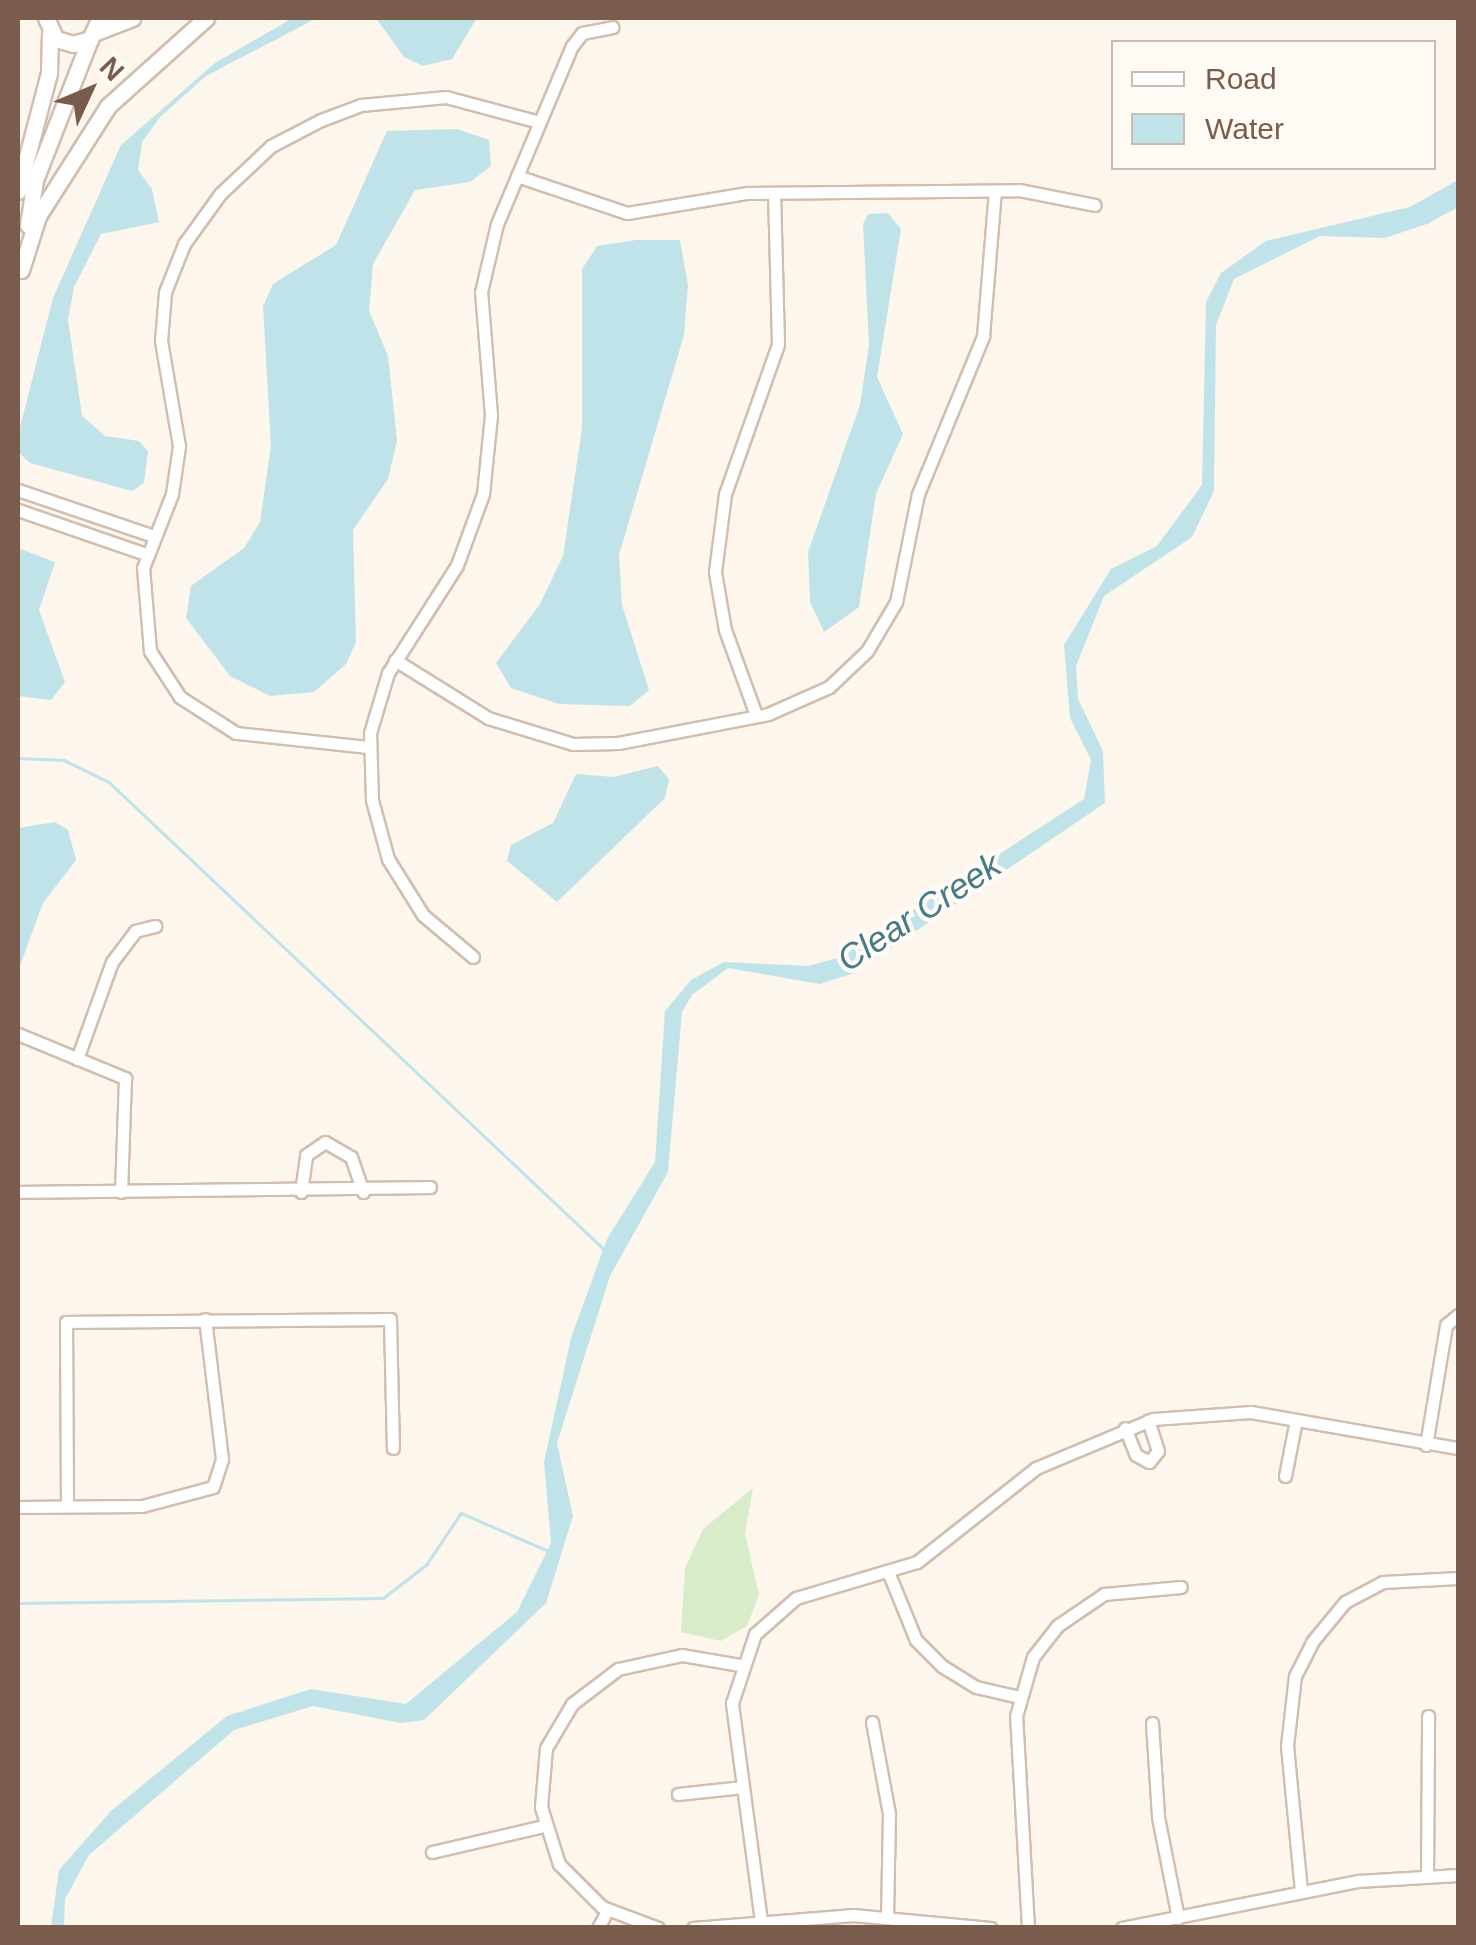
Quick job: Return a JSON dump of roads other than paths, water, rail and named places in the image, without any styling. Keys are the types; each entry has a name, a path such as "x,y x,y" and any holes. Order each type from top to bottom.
{"main road":[{"path":"48,25 64,43 132,18"},
{"path":"19,276 38,216 108,106 206,18"},
{"path":"18,191 48,73 48,25"},
{"path":"19,276 36,180 95,29"}],"street":[{"path":"473,957 422,915 393,870 374,816 368,747 395,660 457,565 483,494 491,432 481,292 517,176 576,39 612,27"},
{"path":"368,747 236,733 195,710 150,651 141,612 146,554 180,446 162,308 184,244 220,194 271,146 361,106 446,96 539,122"},
{"path":"517,176 628,213 774,194 1038,191 1095,205"},
{"path":"395,660 488,718 573,744 642,740 756,715 829,686 890,618 918,494 982,336 995,191"},
{"path":"756,715 724,630 716,572 725,494 778,344 774,194"},
{"path":"18,490 154,536"},
{"path":"18,510 146,554"},
{"path":"77,1059 112,962 135,931 155,926"},
{"path":"18,1034 125,1078 121,1192"},
{"path":"301,1192 306,1155 325,1142 352,1157 363,1192"},
{"path":"18,1192 363,1192 430,1187"},
{"path":"1426,1444 1446,1325 1457,1315"},
{"path":"18,1506 142,1506 213,1487 222,1459 205,1318"},
{"path":"67,1505 66,1322 390,1319 393,1448"},
{"path":"761,1921 732,1703 740,1665 755,1634 796,1598 888,1574 942,1549 1036,1468 1148,1420 1209,1411 1296,1420 1458,1448"},
{"path":"1125,1428 1136,1455 1148,1462 1158,1452 1148,1420"},
{"path":"1285,1476 1296,1420"},
{"path":"888,1574 900,1612 942,1666 976,1687 1019,1697"},
{"path":"1300,1892 1288,1804 1294,1676 1345,1602 1383,1582 1458,1578"},
{"path":"1028,1928 1019,1697 1032,1657 1078,1608 1130,1586 1180,1587"},
{"path":"658,1928 621,1923 567,1875 544,1826 546,1748 588,1687 653,1658 740,1665"},
{"path":"1426,1874 1428,1716"},
{"path":"872,1722 889,1814 887,1917"},
{"path":"1152,1723 1158,1816 1178,1918"},
{"path":"678,1794 743,1787"},
{"path":"432,1852 544,1826"},
{"path":"1122,1928 1300,1892 1426,1874 1458,1875"},
{"path":"598,1928 608,1910"},
{"path":"693,1928 761,1921 887,1917 990,1928"}],"water":[{"path":"317,18 206,76 160,117 142,142 138,170 152,189 159,222 101,234 74,287 68,320 82,416 105,436 139,441 148,451 144,483 132,491 30,463 18,452 18,435 53,298 121,145 215,63 291,19"},
{"path":"376,18 477,18 452,59 423,66 404,57"},
{"path":"457,129 489,140 491,166 470,182 415,190 373,264 369,311 388,356 397,441 388,479 353,530 356,642 346,664 314,692 270,696 230,676 186,618 191,586 244,548 260,522 271,446 263,306 273,284 336,245 387,131"},
{"name":"Clear Creek","path":"1458,180 1458,207 1427,224 1385,238 1320,236 1234,279 1216,325 1214,491 1192,537 1104,596 1076,666 1078,699 1103,751 1105,803 854,973 820,984 728,968 692,995 682,1012 668,1172 610,1276 557,1443 573,1516 546,1603 424,1720 401,1723 313,1706 234,1730 89,1855 65,1899 64,1927 51,1927 59,1870 111,1811 227,1716 311,1689 406,1704 517,1612 551,1543 544,1462 571,1338 607,1239 655,1162 665,1011 691,980 724,962 808,966 841,957 1084,799 1091,760 1070,718 1064,645 1111,569 1157,546 1202,485 1206,302 1221,273 1266,241 1410,207"},
{"path":"888,213 901,229 877,377 903,434 876,494 859,607 824,632 810,602 808,552 860,405 869,345 863,224 868,214"},
{"path":"636,240 680,240 688,285 684,335 619,555 622,605 649,690 630,706 559,704 511,688 496,663 540,604 563,556 582,428 582,269 597,246"},
{"path":"18,548 55,562 39,610 65,682 51,700 18,696"},
{"path":"658,766 669,779 665,798 557,902 507,861 511,845 553,823 576,774 614,777"},
{"path":"55,822 68,830 76,860 43,903 18,971 18,828"}],"waterway":[{"path":"18,758 64,760 109,782 605,1250"},
{"path":"18,1603 383,1598 426,1565 461,1513 549,1551"}]}
